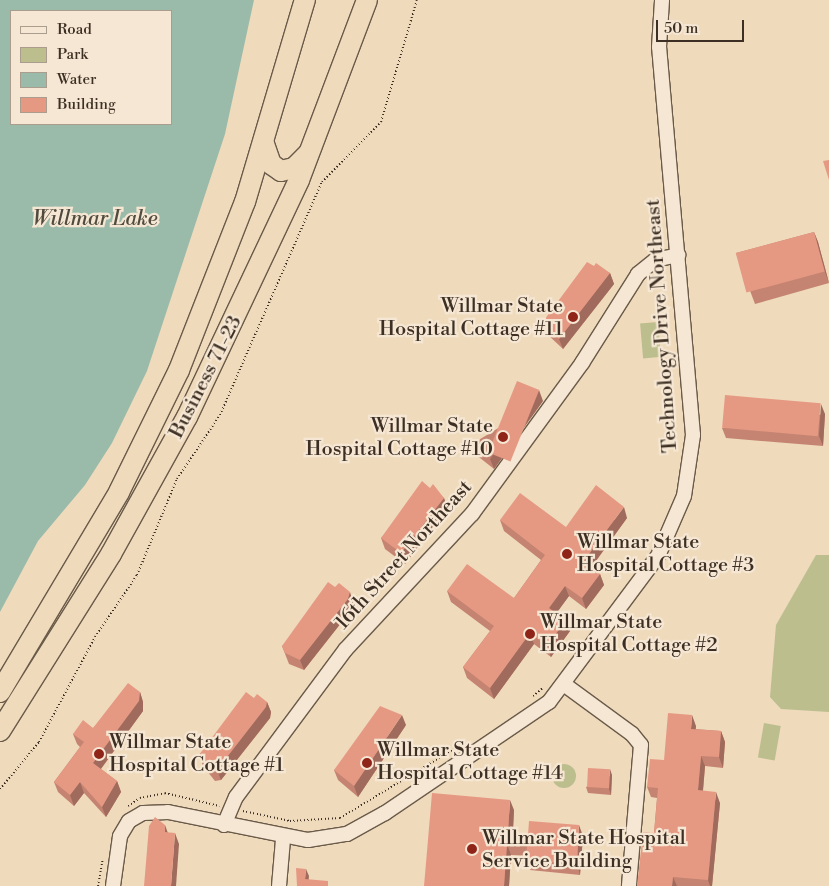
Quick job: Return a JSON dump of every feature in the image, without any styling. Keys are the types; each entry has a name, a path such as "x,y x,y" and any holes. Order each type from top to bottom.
{"highway":[{"name":"Business 71-23","path":"0,692 80,562 150,430 209,300 264,144 305,0"},
{"path":"326,111 352,0"},
{"name":"Business 71-23","path":"0,731 154,479 248,293 312,149 367,0"},
{"path":"264,144 271,164 281,170 299,164 312,149"}],"street":[{"name":"Technology Drive Northeast","path":"113,886 120,836 136,816 159,810 283,838 335,838 362,826 524,723 565,685 658,556 686,487 693,420 658,38 662,0"},
{"name":"16th Street Northeast","path":"224,825 229,808 365,627 472,514 582,363 638,274 654,260 678,255"},
{"path":"565,685 623,726 641,745 629,886"},
{"path":"279,886 283,838"}],"path":[{"path":"0,789 39,742 95,637 137,575 177,479 220,415 322,182 381,122 417,0"},
{"path":"532,697 547,684"},
{"path":"123,812 140,798 165,793 290,820 340,818 462,744"},
{"path":"98,886 104,851"}],"green space":[{"path":"658,322 661,357 643,358 640,324"},
{"path":"816,555 829,555 829,712 781,709 770,697 776,625"},
{"path":"764,723 781,726 775,760 758,757"},
{"path":"564,764 573,767 576,776 573,785 564,788 555,785 552,776 555,767"}],"water":[{"name":"Willmar Lake","path":"0,0 254,0 225,134 147,371 112,443 85,485 38,541 0,612"}],"building":[{"path":"829,160 829,180 823,161"},
{"path":"814,232 825,272 746,293 736,253"},
{"path":"587,262 594,266 596,263 610,273 559,339 542,323"},
{"name":"Willmar State Hospital Cottage #10","path":"517,381 539,390 510,461 488,452"},
{"path":"725,395 821,403 818,436 722,428"},
{"path":"422,481 430,488 433,484 444,498 401,553 381,538"},
{"path":"596,485 624,507 583,562 600,574 582,598 565,586 549,608 566,620 547,646 530,633 490,688 463,667 494,626 447,591 467,564 514,598 545,555 500,520 520,493 566,527"},
{"path":"328,582 335,587 339,583 350,592 348,599 300,660 285,653 282,646"},
{"name":"Willmar State Hospital Cottage #1","path":"128,683 140,692 139,701 93,763 117,781 102,807 80,782 70,795 54,782 84,742 73,734 83,720 93,728"},
{"path":"246,692 254,698 257,694 267,702 266,707 217,770 211,770 199,755"},
{"path":"380,706 402,715 354,786 334,770"},
{"path":"668,713 692,715 691,729 721,731 719,757 701,756 698,790 716,792 708,880 673,877 672,886 637,886 643,832 654,833 658,788 647,787 650,759 664,760"},
{"path":"588,768 610,769 609,788 587,787"},
{"name":"Willmar State Hospital Service Building","path":"432,793 510,800 508,833 528,835 529,821 579,825 577,864 526,860 527,846 507,844 504,886 424,886"},
{"path":"155,817 165,825 165,832 175,833 171,886 144,886 149,826"},
{"path":"296,868 306,869 305,879 328,881 328,886 297,886"}],"place":[{"name":"Willmar State Hospital Cottage #11","path":"573,317"},
{"name":"Willmar State Hospital Cottage #10","path":"503,437"},
{"name":"Willmar State Hospital Cottage #3","path":"567,554"},
{"name":"Willmar State Hospital Cottage #2","path":"530,634"},
{"name":"Willmar State Hospital Cottage #1","path":"99,754"},
{"name":"Willmar State Hospital Cottage #14","path":"367,763"},
{"name":"Willmar State Hospital Service Building","path":"472,849"}]}
